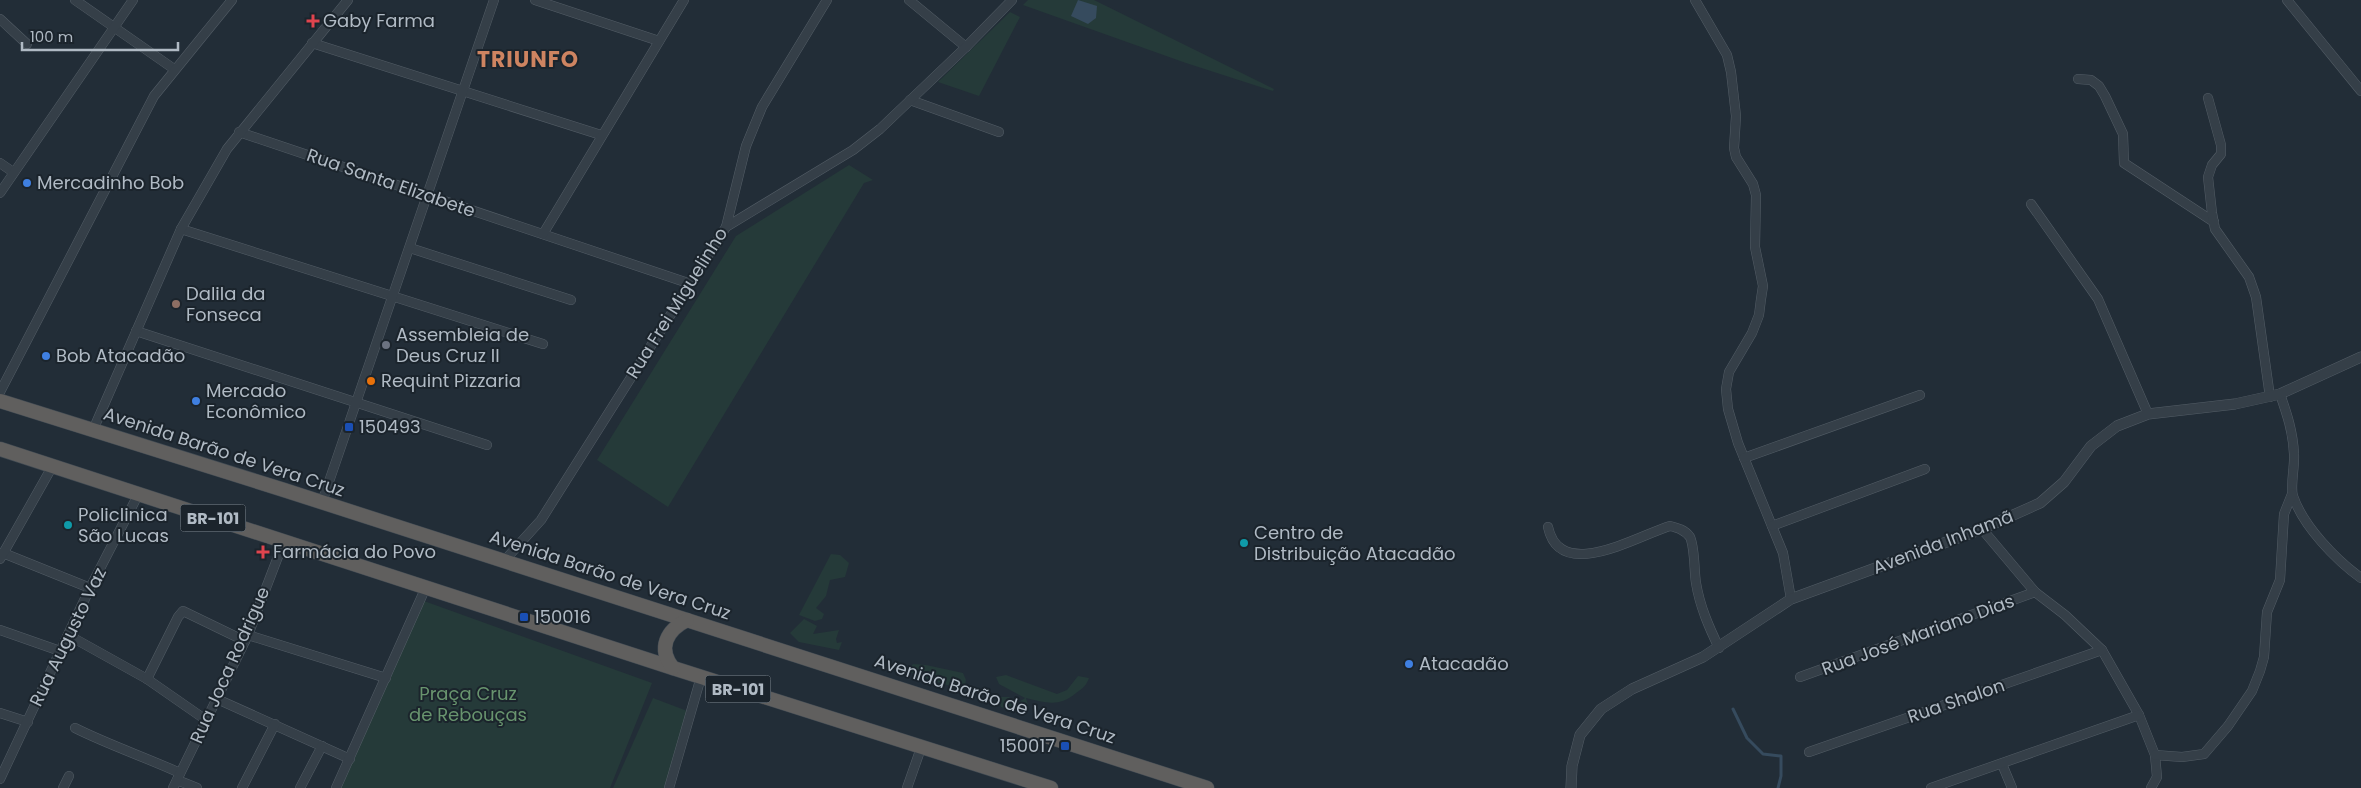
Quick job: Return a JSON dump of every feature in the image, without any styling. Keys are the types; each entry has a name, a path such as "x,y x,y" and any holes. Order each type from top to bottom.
{"highway":[{"name":"Avenida Barão de Vera Cruz","path":"0,401 322,502 1207,788"},
{"name":"BR-101","path":"0,449 672,668 1050,788"},
{"path":"672,668 664,651 666,638 674,628 687,620"}],"street":[{"path":"75,0 174,69"},
{"path":"0,194 13,172 133,0"},
{"path":"0,392 154,96 174,69 232,0"},
{"path":"93,430 181,229 227,149 348,0"},
{"path":"322,502 494,0"},
{"path":"535,0 659,41"},
{"path":"543,234 684,0"},
{"name":"Rua Frei Miguelinho","path":"504,561 541,520 688,283 726,227 746,146 762,107 827,0"},
{"path":"909,0 966,47"},
{"path":"726,227 853,150 880,129 1012,0"},
{"path":"1695,0 1727,55 1736,116 1736,157 1753,184 1756,195 1755,247 1763,286 1762,299 1752,333 1729,372 1726,389 1731,418 1744,458 1783,554 1791,599"},
{"path":"2287,0 2361,91"},
{"path":"0,18 27,44"},
{"path":"312,43 601,135"},
{"path":"2078,79 2091,80 2099,86 2105,96 2123,134 2124,164 2214,222"},
{"path":"2208,98 2221,144 2221,154 2212,165 2208,177 2215,229 2249,277 2256,297 2270,397"},
{"path":"910,100 999,132"},
{"name":"Rua Santa Elizabete","path":"239,132 688,283"},
{"path":"0,163 13,172"},
{"path":"2030,204 2098,299 2148,414"},
{"path":"181,229 543,344"},
{"path":"410,248 571,300"},
{"path":"136,331 487,445"},
{"name":"Avenida Inhamã","path":"1571,788 1572,766 1580,735 1601,709 1632,689 1720,648 1791,599 1982,529 2040,503 2064,482 2091,446 2104,434 2117,426 2148,414 2235,404 2270,397 2361,357"},
{"path":"2155,755 2182,757 2204,754 2228,726 2252,691 2264,657 2267,612 2280,580 2284,514 2292,494 2294,454 2292,428 2280,394"},
{"path":"1744,458 1920,395"},
{"path":"52,467 2,556 90,588"},
{"path":"1772,526 1925,469"},
{"name":"Rua Augusto Vaz","path":"0,779 90,588 138,494"},
{"path":"2292,494 2315,533 2333,554 2361,578"},
{"path":"1548,527 1554,545 1562,552 1572,555 1591,554 1670,526 1686,533 1692,543 1700,604 1720,648"},
{"path":"1982,529 2035,592 2102,650 2139,715 2155,755 2157,777 2151,788"},
{"name":"Rua Joca Rodrigue","path":"177,780 246,638 284,541"},
{"path":"336,788 426,587"},
{"name":"Rua José Mariano Dias","path":"1800,677 2035,592"},
{"path":"147,679 181,612 246,638 386,678"},
{"path":"0,630 60,651"},
{"path":"68,635 147,679 206,720"},
{"name":"Rua Shalon","path":"1809,752 2102,650"},
{"path":"669,788 701,677"},
{"path":"217,699 350,759"},
{"path":"0,713 28,722"},
{"path":"1931,788 2139,715"},
{"path":"242,788 274,724"},
{"path":"75,728 109,745 140,754 177,780 197,788"},
{"path":"300,788 322,746"},
{"path":"907,788 921,748"},
{"path":"2002,764 2012,788"},
{"path":"63,788 69,776"}],"green space":[{"path":"1028,0 1094,0 1274,89 1273,91 1186,63 1023,5"},
{"path":"1010,12 1020,17 979,96 938,82"},
{"path":"849,165 873,180 864,183 668,507 597,460 736,236"},
{"path":"831,554 840,555 849,563 845,577 830,580 826,596 816,608 824,614 822,619 815,621 799,615"},
{"name":"Praça Cruz de Rebouças","path":"424,601 652,683 610,788 339,788"},
{"path":"804,619 817,626 813,634 839,630 836,639 837,643 842,642 839,650 799,642 790,633"},
{"path":"913,664 963,673 966,680 965,686 958,689 914,674 908,671"},
{"path":"1006,675 1057,694 1067,690 1078,676 1089,678 1082,688 1070,697 1058,702 1052,703 1026,698 1029,708 1019,712 1001,707 998,697 1009,697 1016,704 1025,698 999,684 996,677"},
{"path":"653,698 690,712 665,788 613,788"}],"water":[{"path":"1078,0 1097,6 1096,18 1088,24 1071,16"}],"waterway":[{"path":"1733,709 1747,738 1763,754 1781,756 1781,776 1778,788"}],"place":[{"name":"Gaby Farma","path":"313,21"},
{"name":"Mercadinho Bob","path":"27,183"},
{"name":"Dalila da Fonseca","path":"176,304"},
{"name":"Assembleia de Deus Cruz II","path":"386,345"},
{"name":"Bob Atacadão","path":"46,356"},
{"name":"Requint Pizzaria","path":"371,381"},
{"name":"Mercado Econômico","path":"196,401"},
{"name":"150493","path":"349,427"},
{"name":"Policlinica São Lucas","path":"68,525"},
{"name":"Centro de Distribuição Atacadão","path":"1244,543"},
{"name":"Farmácia do Povo","path":"263,552"},
{"name":"150016","path":"524,617"},
{"name":"Atacadão","path":"1409,664"},
{"name":"150017","path":"1065,746"}],"district":[{"name":"TRIUNFO","path":"528,59"}]}
